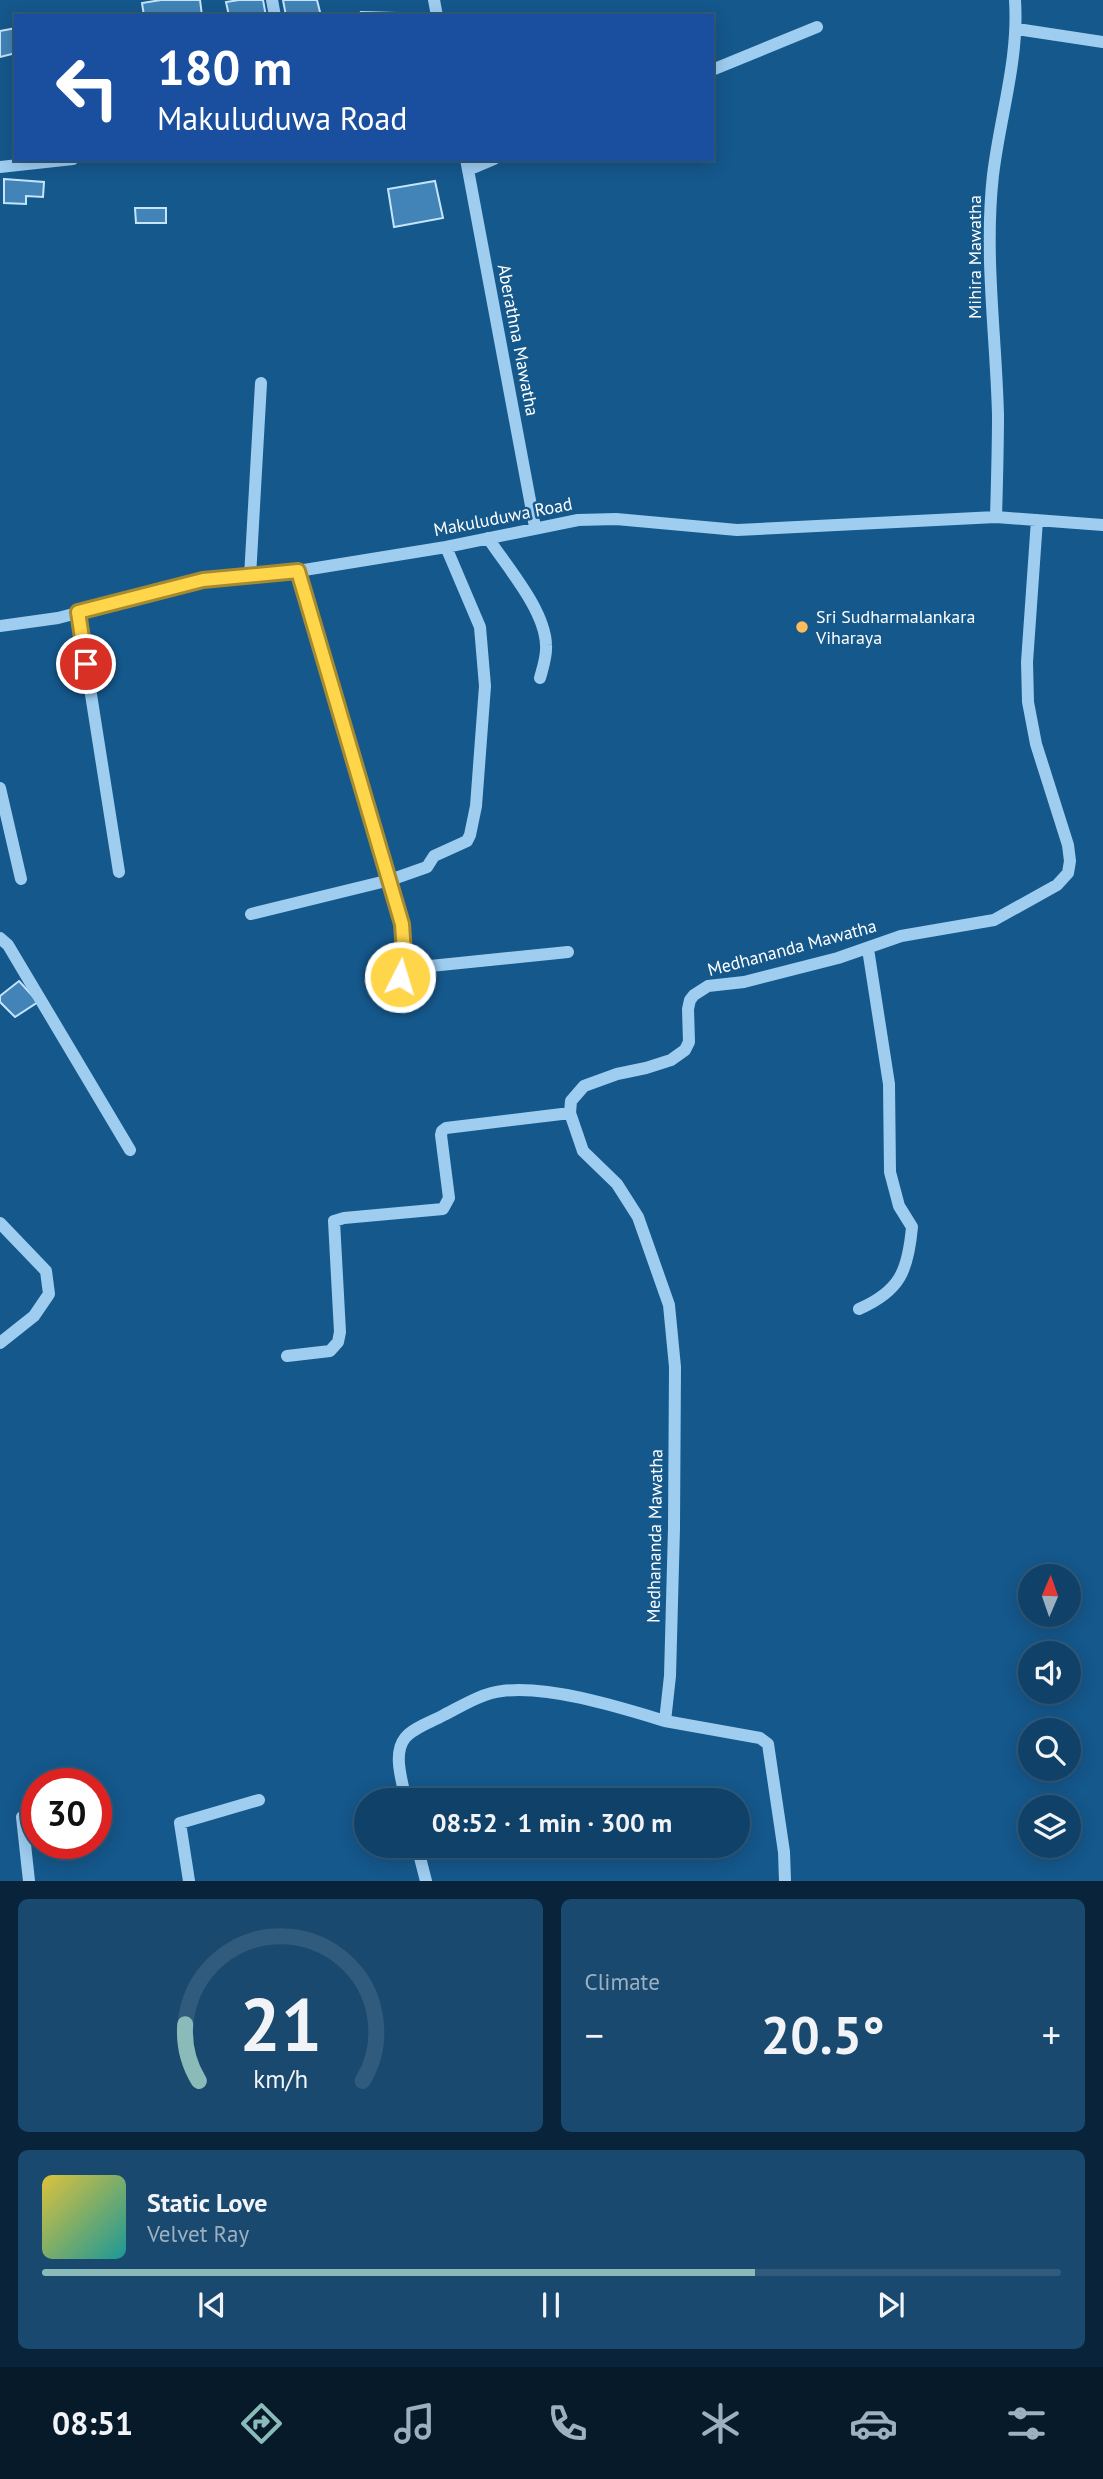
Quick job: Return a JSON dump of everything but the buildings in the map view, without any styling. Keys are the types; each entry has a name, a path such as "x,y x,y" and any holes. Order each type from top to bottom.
{"street":[{"name":"Mihira Mawatha","path":"996,517 998,414 991,314 993,175 1017,29 1015,0"},
{"path":"714,69 817,27"},
{"path":"1017,29 1103,42"},
{"path":"0,167 56,161"},
{"name":"Aberathna Mawatha","path":"467,164 535,527"},
{"path":"250,577 261,383"},
{"name":"Makuluduwa Road","path":"0,626 58,618 203,580 298,571 446,547 578,520 616,519 737,530 996,517 1103,525"},
{"name":"Medhananda Mawatha","path":"665,1721 670,1676 674,1528 675,1367 668,1305 638,1217 617,1184 583,1151 570,1113 571,1101 584,1086 671,1060 685,1050 689,1042 690,1000 708,986 744,982 868,949 901,936 994,920 1057,884 1068,873 1068,845 1037,744 1028,702 1027,662 1037,520"},
{"path":"488,538 544,626 547,648 540,678"},
{"path":"251,914 390,880 427,867 439,852 467,841 472,828 485,685 480,627 446,547"},
{"path":"298,571 402,924 404,953 401,973 568,952"},
{"path":"78,612 119,872"},
{"path":"0,788 21,879"},
{"path":"0,938 8,945 130,1150"},
{"path":"859,1309 891,1292 900,1281 912,1227 899,1206 890,1172 889,1084 868,949"},
{"path":"287,1356 330,1350 338,1342 340,1332 334,1221 443,1209 449,1198 442,1135 446,1128 570,1113"},
{"path":"0,1223 46,1271 50,1294 34,1316 0,1343"},
{"path":"403,1788 399,1765 405,1737 454,1710 501,1691 568,1696 609,1704 665,1721 760,1738 768,1744 784,1852 785,1881"},
{"path":"189,1881 180,1823 259,1800"},
{"path":"420,1858 426,1881"},
{"path":"27,1859 29,1881"}],"place":[{"name":"Sri Sudharmalankara Viharaya","path":"802,627"}],"route":[{"path":"86,664 78,612 203,580 298,571 402,924 404,953 400,977"}]}
